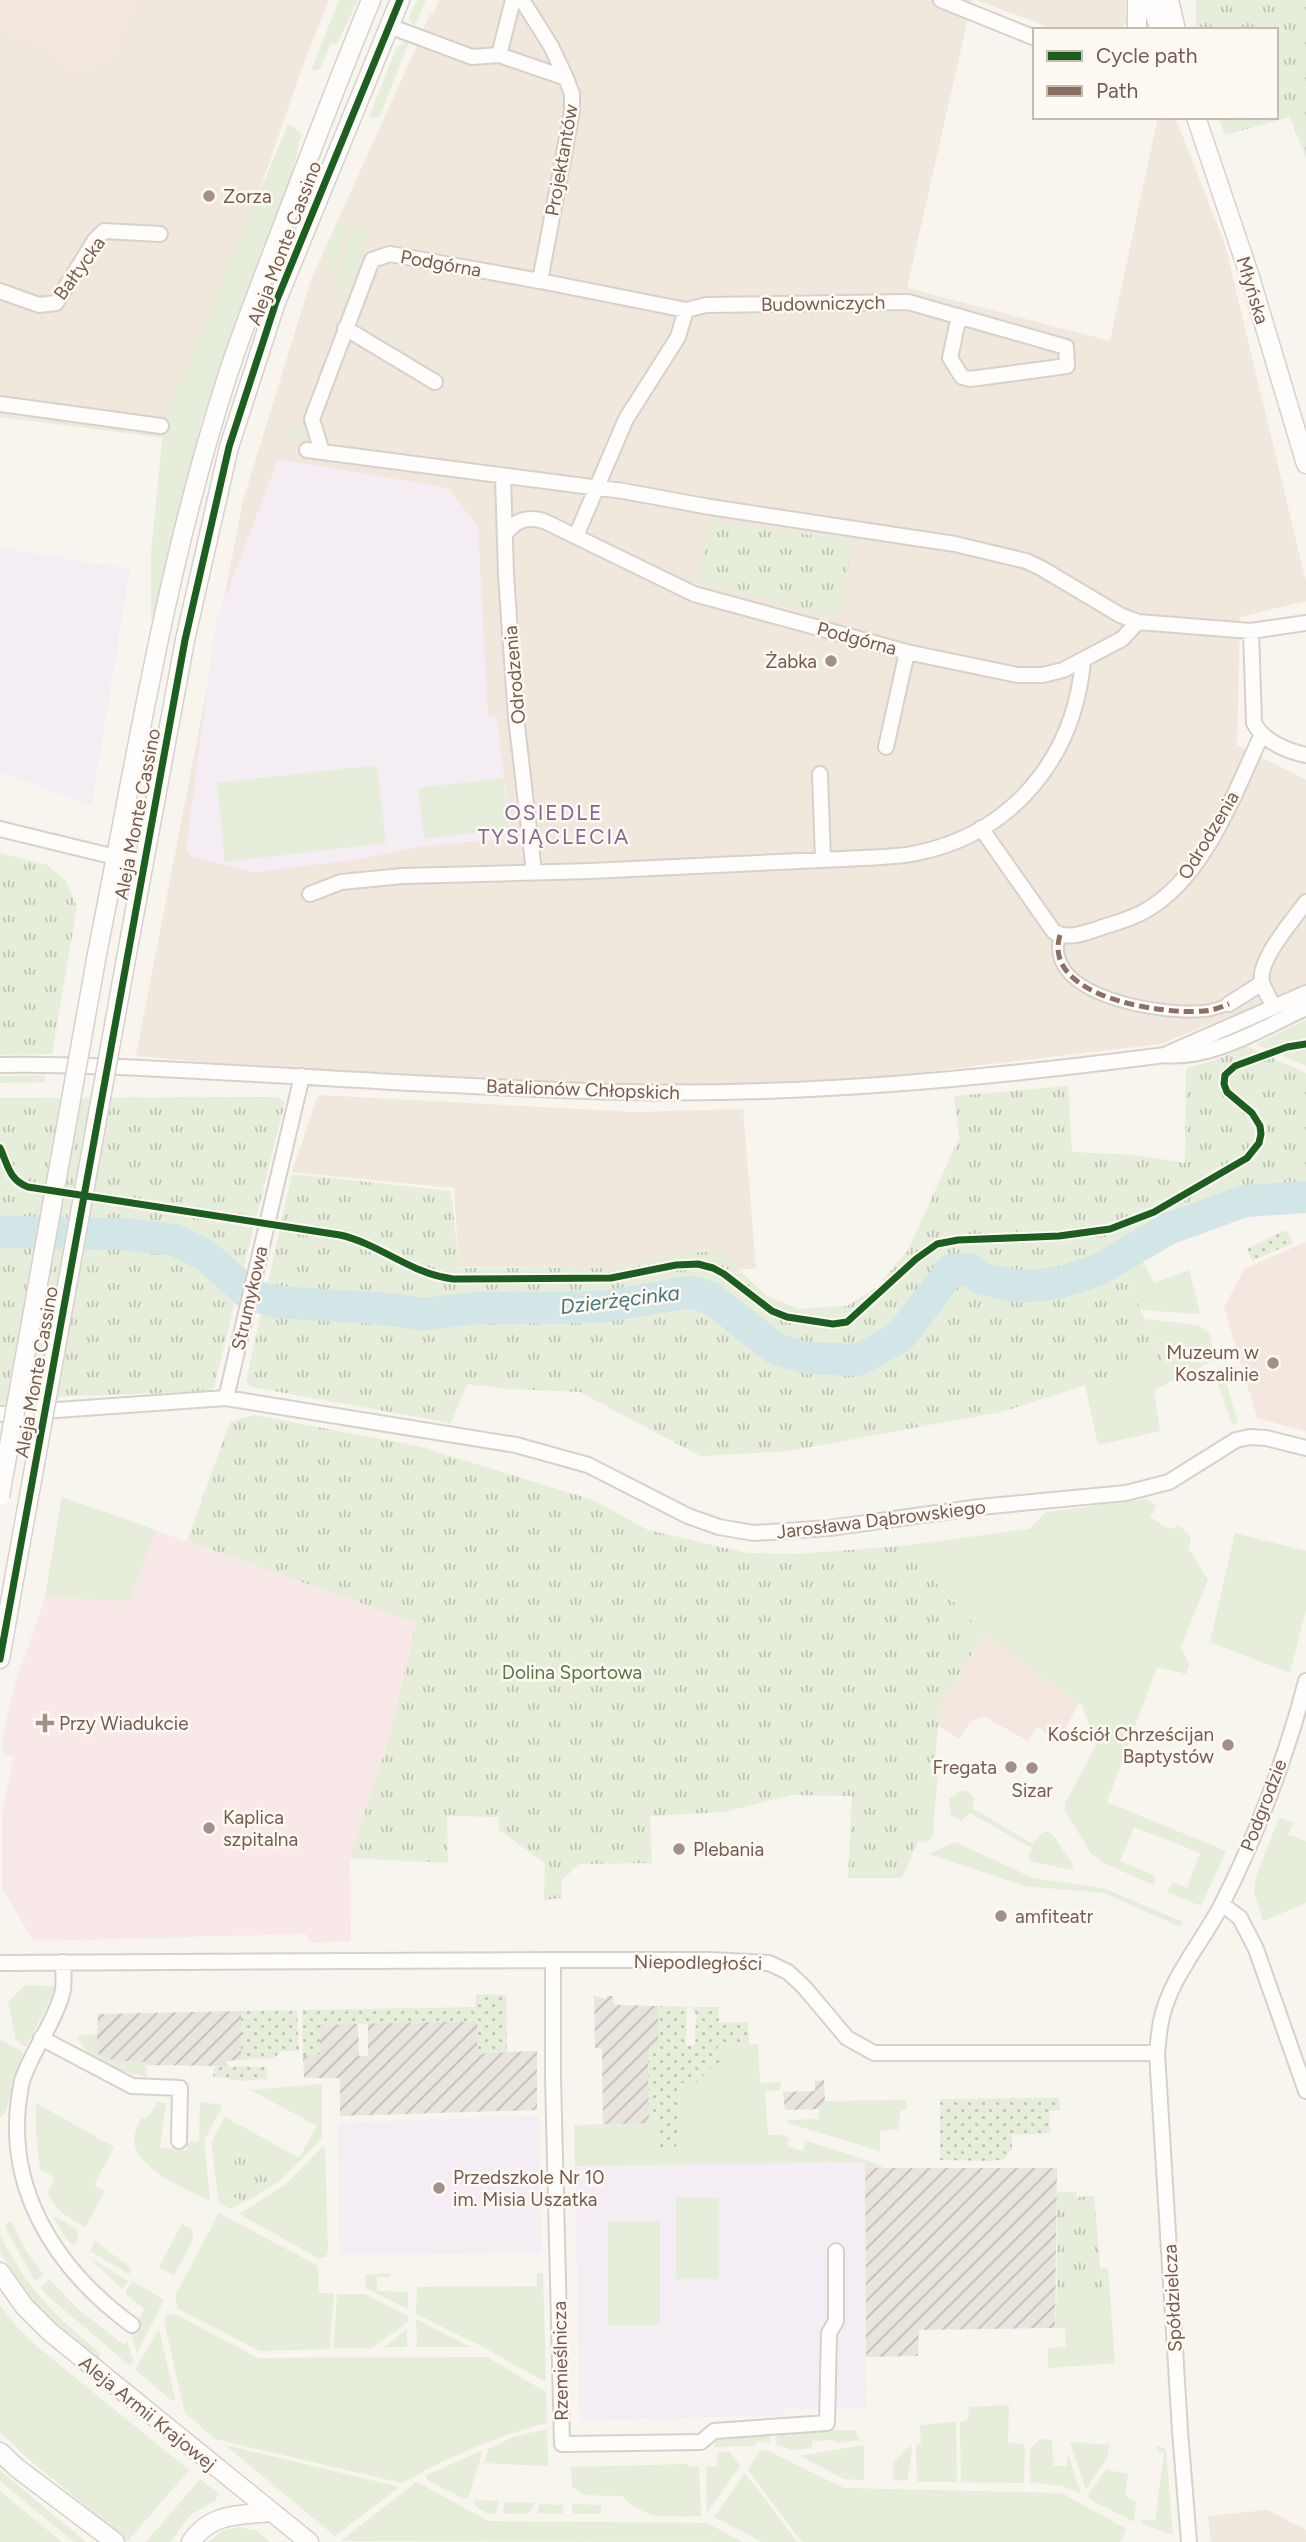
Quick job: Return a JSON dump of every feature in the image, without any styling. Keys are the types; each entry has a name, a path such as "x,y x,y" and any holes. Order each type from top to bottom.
{"street":[{"name":"Aleja Monte Cassino","path":"0,1496 97,954 179,552 225,384 260,284 371,0"},
{"name":"Aleja Monte Cassino","path":"0,1659 185,640 229,447 276,302 400,0"},
{"path":"499,55 513,0"},
{"path":"522,0 551,46 566,78"},
{"path":"941,0 1033,37"},
{"path":"1137,0 1137,28"},
{"path":"1150,0 1159,28"},
{"path":"1169,0 1176,28"},
{"name":"Projektantów","path":"389,26 472,57 499,55 566,78 572,94 572,111 540,281"},
{"name":"Młyńska","path":"1197,119 1249,274 1306,464"},
{"name":"Bałtycka","path":"0,291 39,305 56,303 95,240 104,232 160,234"},
{"name":"Podgórna","path":"322,452 312,419 372,260 390,254 540,281"},
{"path":"540,281 686,310 678,337 626,419 576,536"},
{"name":"Budowniczych","path":"686,310 706,305 908,302 959,316 1066,347 1066,366 970,379 962,377 950,358 959,316"},
{"path":"345,328 435,382"},
{"path":"0,404 161,426"},
{"path":"307,450 597,487 1002,554 1041,568 1120,615 1138,622 1251,631 1306,623"},
{"name":"Odrodzenia","path":"503,477 516,717 534,872"},
{"name":"Podgórna","path":"505,534 516,522 532,517 694,594 906,652 1028,676 1063,670 1122,639 1138,622"},
{"path":"1251,631 1253,718 1262,734 1279,745 1306,755"},
{"path":"886,747 906,652"},
{"path":"310,894 341,882 404,876 823,860 916,853 960,839 981,828 1007,811 1026,794 1059,749 1077,703 1083,660"},
{"name":"Odrodzenia","path":"1060,935 1069,937 1144,912 1179,884 1187,876 1225,813 1262,734"},
{"path":"820,774 823,860"},
{"path":"981,828 1048,926 1060,935 1058,955 1064,967 1085,988 1100,996 1163,1009 1197,1012 1218,1009 1262,984"},
{"path":"0,829 144,864"},
{"path":"1274,1007 1262,984 1261,972 1265,960 1306,902"},
{"name":"Batalionów Chłopskich","path":"1165,1055 1306,993"},
{"name":"Batalionów Chłopskich","path":"0,1065 129,1067 515,1088 719,1092 930,1082 1165,1055 1183,1057 1219,1047 1306,1008"},
{"name":"Strumykowa","path":"226,1398 302,1076"},
{"name":"Jarosława Dąbrowskiego","path":"0,1414 226,1398 549,1452 588,1465 688,1517 719,1527 754,1533 830,1528 980,1507 1126,1493 1169,1482 1236,1440 1250,1437 1266,1438 1306,1448"},
{"name":"Podgrodzie","path":"1157,2053 1161,2019 1174,1984 1210,1926 1237,1874 1302,1713 1306,1681"},
{"path":"1222,1904 1240,1918 1256,1949 1306,2091"},
{"name":"Niepodległości","path":"0,1963 553,1960 769,1963 788,1972 804,1987 847,2038 874,2053 1157,2053"},
{"name":"Rzemieślnicza","path":"553,1960 553,2077 562,2444 701,2442 714,2431 827,2423 829,2333 836,2321 836,2251"},
{"path":"63,1962 63,1992 23,2079 13,2117 14,2156 23,2191 44,2236 73,2274 94,2295 132,2325"},
{"path":"41,2038 132,2086 180,2088 179,2141"},
{"name":"Spółdzielcza","path":"1157,2053 1189,2542"},
{"name":"Aleja Armii Krajowej","path":"0,2272 24,2306 50,2332 271,2512 295,2536 309,2542"},
{"path":"0,2452 115,2542"},
{"path":"191,2542 202,2529 225,2516 271,2512"}],"shaded area":[{"path":"0,0 329,0 305,59 174,439 0,417"},
{"path":"0,0 137,0 111,63 65,74 56,53 0,30"},
{"path":"439,0 972,0 907,288 1110,341 1158,119 1174,119 1177,122 1225,245 1306,582 1306,601 1240,617 1237,745 1306,780 1306,986 1160,1044 882,1077 629,1090 327,1073 136,1056 243,501 311,280 430,13 434,14"},
{"path":"976,0 1125,0 1127,22 1121,28 1052,28"},
{"path":"278,459 448,488 478,526 488,716 497,716 511,839 423,846 356,860 255,872 190,856 186,849 216,622"},
{"path":"0,548 130,569 91,805 0,772"},
{"path":"318,1095 635,1112 743,1109 756,1269 459,1267 454,1188 292,1172"},
{"name":"Muzeum w Koszalinie","path":"1306,1242 1306,1431 1257,1418 1224,1308 1244,1269"},
{"path":"62,1497 416,1623 390,1735 350,1858 351,1941 311,1943 306,1934 34,1941 2,1889 2,1813 14,1757 3,1753 3,1735 14,1687 45,1597"},
{"path":"984,1635 1079,1703 1058,1742 1037,1726 1028,1741 985,1717 970,1721 960,1739 938,1726 940,1705"},
{"path":"594,1996 606,1999 607,1996 613,1996 614,2005 658,2006 658,2047 648,2047 649,2124 603,2124 602,2049 595,2048"},
{"path":"241,2011 241,2060 226,2061 227,2066 147,2065 147,2062 115,2061 96,2053 98,2014"},
{"path":"477,2021 477,2053 537,2051 537,2110 340,2116 340,2078 304,2078 303,2056 320,2054 319,2025 358,2023 359,2056 368,2056 368,2023"},
{"path":"824,2080 825,2101 819,2109 785,2110 783,2092 815,2091 815,2081"},
{"name":"Przedszkole Nr 10 im. Misia Uszatka","path":"539,2116 541,2253 340,2255 338,2123"},
{"path":"865,2162 866,2408 785,2409 784,2415 585,2421 580,2417 575,2166"},
{"path":"865,2168 1057,2168 1055,2328 919,2330 918,2356 866,2357"},
{"path":"1267,2510 1306,2530 1306,2542 1211,2542 1208,2516"}],"green space":[{"path":"339,0 358,0 337,44 331,42 320,69 311,71"},
{"path":"417,0 426,0 414,27 409,17"},
{"path":"1196,0 1306,0 1306,158 1290,117 1225,135 1219,119 1278,119 1278,28 1196,28"},
{"path":"409,42 379,118 369,117 397,47"},
{"path":"288,124 301,133 292,178 244,297 201,423 155,620 151,619 151,554 164,422"},
{"path":"342,220 347,230 333,278 322,254"},
{"path":"356,227 369,232 346,298 336,284 352,229"},
{"path":"301,424 305,425 305,433 300,439 285,440 286,436"},
{"path":"711,521 854,541 837,618 697,580"},
{"path":"377,765 386,843 225,862 217,783"},
{"path":"503,778 509,829 424,839 418,788"},
{"path":"0,853 47,865 65,880 77,906 52,1054 0,1055"},
{"path":"1306,1020 1306,1066 1256,1044"},
{"path":"1246,1046 1306,1073 1306,1197 1225,1206 1179,1219 1119,1260 1162,1360 1005,1411 789,1451 700,1456 580,1392 467,1384 451,1423 251,1387 246,1381 292,1174 451,1191 459,1268 601,1268 689,1253 719,1251 767,1296 799,1309 847,1306 877,1287 908,1250 959,1138 954,1096 1068,1086 1072,1152 1136,1155 1185,1163 1186,1068 1219,1059"},
{"path":"45,1075 45,1082 0,1083 0,1076"},
{"path":"277,1097 285,1102 214,1387 205,1392 68,1396 0,1404 0,1098"},
{"path":"1286,1230 1293,1243 1252,1261 1247,1249"},
{"path":"1141,1257 1154,1283 1189,1270 1200,1314 1141,1310 1122,1267"},
{"path":"1145,1319 1198,1325 1210,1334 1215,1360 1154,1390 1160,1431 1098,1445 1085,1385 1162,1360"},
{"path":"1215,1375 1225,1379 1238,1422 1232,1425"},
{"name":"Dolina Sportowa","path":"254,1415 418,1446 593,1500 648,1530 747,1553 796,1554 902,1546 984,1635 940,1705 935,1758 931,1764 918,1841 902,1878 848,1878 852,1796 792,1795 725,1812 650,1816 652,1863 579,1864 562,1880 561,1898 544,1900 545,1863 499,1830 499,1817 447,1816 448,1863 350,1858 390,1735 416,1623 187,1541 230,1422"},
{"path":"62,1497 156,1530 129,1601 45,1597"},
{"path":"1147,1499 1157,1506 1150,1517 1169,1529 1180,1526 1191,1538 1188,1548 1208,1580 1181,1646 1189,1664 1186,1674 1157,1667 1107,1802 1226,1851 1201,1906 1167,1892 1173,1882 1187,1888 1200,1853 1134,1827 1120,1861 1156,1876 1154,1885 1101,1862 1091,1853 1065,1811 1065,1804 1096,1745 1082,1705 984,1635 902,1546 1029,1529 1046,1512"},
{"path":"1235,1533 1306,1551 1306,1609 1290,1673 1210,1642"},
{"path":"930,1769 938,1773 934,1832 931,1839 925,1843 918,1841"},
{"path":"960,1791 966,1791 973,1796 972,1808 1033,1844 1041,1834 1047,1831 1052,1834 1073,1865 1072,1870 1030,1861 1028,1856 1032,1848 970,1813 961,1821 951,1815 949,1799"},
{"path":"1279,1818 1294,1822 1288,1835 1306,1841 1306,1903 1263,1921 1254,1892 1256,1877"},
{"path":"955,1842 1033,1878 1106,1889 1183,1922 1180,1927 1104,1893 1024,1886 929,1854"},
{"path":"25,1985 54,1986 54,1992 26,2047 16,2040 8,2002"},
{"path":"476,1994 506,1995 507,2052 477,2054 477,2021 320,2025 320,2054 303,2056 302,2010 475,2007"},
{"path":"658,2006 687,2007 686,2046 695,2045 696,2015 691,2007 719,2007 719,2023 748,2022 749,2044 718,2045 717,2059 721,2061 719,2068 706,2068 701,2082 681,2083 676,2147 657,2149 657,2123 649,2124 648,2047 658,2046"},
{"path":"297,2010 299,2051 281,2051 274,2058 241,2060 241,2011"},
{"path":"97,2034 97,2053 115,2061 147,2062 146,2077 115,2069 89,2056 77,2036"},
{"path":"0,2039 23,2052 5,2113 0,2117"},
{"path":"758,2044 760,2083 781,2082 780,2090 765,2092 768,2135 789,2138 787,2146 802,2151 806,2141 884,2168 865,2168 864,2162 575,2166 574,2125 657,2123 676,2147 681,2082 701,2082 706,2068 717,2059 718,2045"},
{"path":"215,2066 267,2067 267,2079 240,2081 213,2076"},
{"path":"322,2084 322,2137 319,2142 281,2180 238,2154 219,2191 244,2202 230,2209 219,2203 211,2143 225,2117 299,2158 317,2126 251,2090"},
{"path":"1059,2098 1060,2110 1049,2111 1050,2133 1012,2135 1012,2149 1005,2159 940,2160 940,2099"},
{"path":"906,2100 907,2110 900,2111 899,2129 880,2131 880,2151 788,2123 786,2120 819,2119 819,2109 825,2101"},
{"path":"158,2102 166,2103 160,2148 187,2150 187,2143 199,2141 200,2102 223,2105 204,2140 209,2201 162,2176 142,2159 136,2149 134,2138 142,2117 146,2119"},
{"path":"36,2103 114,2147 94,2185 105,2191 85,2227 63,2213 48,2192 55,2178 40,2169"},
{"path":"322,2147 325,2148 328,2251 326,2257 318,2258 239,2214 286,2184"},
{"path":"238,2154 281,2180 245,2202 219,2191"},
{"path":"1057,2192 1076,2192 1077,2205 1057,2206"},
{"path":"1094,2196 1102,2288 1057,2289 1057,2206 1076,2205 1077,2197"},
{"path":"676,2198 719,2198 719,2279 676,2279"},
{"path":"219,2213 318,2266 319,2293 334,2293 330,2349 260,2351 178,2309 175,2296"},
{"path":"53,2217 77,2229 78,2239 74,2246 66,2239"},
{"path":"11,2221 26,2251 44,2275 35,2281 7,2231 5,2225"},
{"path":"608,2221 660,2221 660,2325 608,2325"},
{"path":"182,2224 192,2229 193,2240 174,2276 159,2267"},
{"path":"0,2235 31,2286 54,2312 99,2352 100,2363 46,2317 27,2295 0,2252"},
{"path":"95,2241 132,2269 129,2274 90,2251"},
{"path":"90,2258 128,2281 122,2289"},
{"path":"1108,2268 1115,2363 1048,2368 1048,2348 1066,2347 1065,2328 1055,2328 1057,2289 1102,2287 1101,2269"},
{"path":"390,2273 390,2277 377,2277 377,2291 408,2292 408,2309 366,2288 365,2275"},
{"path":"537,2273 543,2273 546,2382 416,2314 419,2287 537,2286"},
{"path":"49,2279 78,2309 124,2345 127,2341 133,2360 130,2366 48,2296 41,2288"},
{"path":"132,2281 164,2300 137,2353 131,2333 144,2309 126,2294"},
{"path":"337,2294 365,2294 408,2316 408,2322 372,2348 333,2348"},
{"path":"0,2305 16,2326 41,2350 189,2470 128,2541 26,2457 0,2432"},
{"path":"168,2314 177,2315 258,2358 487,2357 546,2392 547,2423 472,2448 402,2483 215,2439 185,2413 164,2321"},
{"path":"416,2319 470,2347 417,2347"},
{"path":"159,2329 175,2399 174,2402 135,2370"},
{"path":"407,2329 407,2347 384,2347"},
{"path":"1009,2405 1008,2443 1022,2444 1025,2447 1024,2483 961,2482 960,2423 968,2419 969,2407"},
{"path":"956,2422 957,2482 917,2482 916,2445 921,2444 920,2425"},
{"path":"547,2429 548,2466 484,2463 488,2449 513,2437"},
{"path":"855,2430 860,2440 837,2443 836,2440 813,2441 811,2448 792,2450 776,2444 777,2433"},
{"path":"769,2433 770,2443 758,2441 754,2446 714,2447 717,2436"},
{"path":"1039,2439 1052,2440 1053,2466 1067,2466 1067,2452 1081,2494 1063,2486 1030,2482 1030,2450"},
{"path":"1070,2442 1110,2445 1107,2457 1086,2490"},
{"path":"864,2445 864,2480 844,2479 800,2456"},
{"path":"911,2445 908,2481 893,2480 893,2463"},
{"path":"226,2446 230,2446 399,2487 335,2536"},
{"path":"1155,2446 1166,2451 1173,2535 1142,2524 1143,2519 1155,2521 1164,2453 1159,2452"},
{"path":"483,2450 469,2496 464,2499 427,2480 427,2475"},
{"path":"761,2450 844,2488 1061,2493 1127,2529 1120,2542 802,2542 748,2470"},
{"path":"729,2451 740,2466 707,2513 706,2466 717,2466 717,2453"},
{"path":"688,2464 689,2467 699,2466 701,2516 668,2517 649,2514 622,2496 583,2495 572,2487 571,2467"},
{"path":"1108,2467 1108,2470 1128,2474 1125,2495 1136,2502 1134,2522 1089,2499 1089,2493"},
{"path":"0,2470 86,2542 74,2542 0,2481"},
{"path":"745,2473 797,2542 762,2542 714,2517"},
{"path":"200,2479 218,2493 216,2500 190,2515 170,2542 146,2542"},
{"path":"416,2482 489,2521 707,2523 743,2542 341,2541"},
{"path":"0,2491 62,2542 0,2542"},
{"path":"475,2500 499,2501 496,2513 489,2514 474,2505"},
{"path":"505,2502 534,2503 530,2513 503,2514"},
{"path":"540,2504 563,2505 563,2514 537,2513"},
{"path":"572,2504 601,2505 601,2514 573,2514"},
{"path":"239,2527 257,2531 270,2542 208,2542 222,2531"}],"waterway":[{"name":"Dzierżęcinka","path":"0,1232 121,1234 175,1240 205,1255 249,1294 276,1302 376,1308 424,1314 478,1308 601,1307 690,1292 711,1298 776,1349 807,1358 858,1360 900,1337 951,1270 971,1270 980,1278 1021,1287 1059,1283 1098,1270 1168,1229 1245,1201 1306,1197"}],"marked path":[{"path":"1060,935 1059,956 1069,974 1086,987 1109,998 1161,1010 1210,1010 1229,1004"}],"cycle path":[{"path":"0,1659 185,640 229,447 276,302 400,0"},
{"path":"0,1148 13,1176 28,1187 340,1235 438,1276 453,1279 611,1278 676,1265 698,1264 724,1274 772,1311 787,1317 833,1324 847,1322 916,1259 937,1244 958,1240 1059,1236 1110,1229 1154,1212 1247,1158 1259,1143 1260,1126 1252,1113 1227,1092 1225,1075 1235,1066 1287,1047 1306,1044"}],"place":[{"name":"Zorza","path":"209,196"},
{"name":"Żabka","path":"831,661"},
{"name":"Muzeum w Koszalinie","path":"1273,1363"},
{"name":"Przy Wiadukcie","path":"45,1723"},
{"name":"Kościół Chrześcijan Baptystów","path":"1228,1745"},
{"name":"Fregata","path":"1011,1767"},
{"name":"Sizar","path":"1032,1768"},
{"name":"Kaplica szpitalna","path":"209,1828"},
{"name":"Plebania","path":"679,1849"},
{"name":"amfiteatr","path":"1001,1916"},
{"name":"Przedszkole Nr 10 im. Misia Uszatka","path":"439,2188"}],"district":[{"name":"OSIEDLE TYSIĄCLECIA","path":"554,825"}]}
